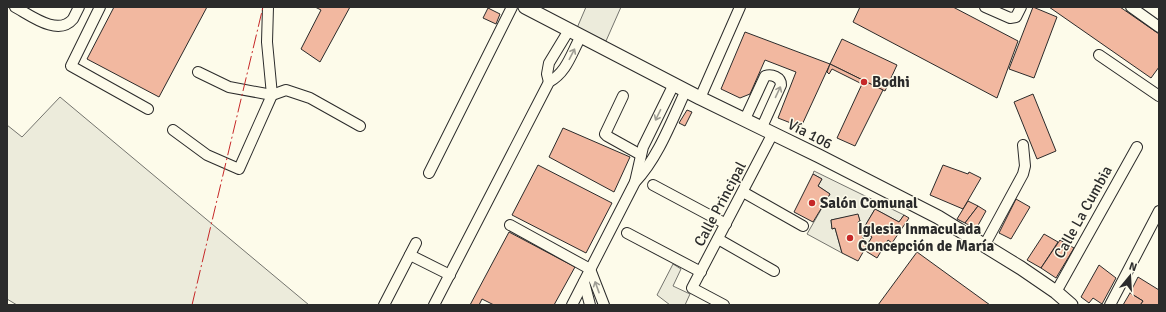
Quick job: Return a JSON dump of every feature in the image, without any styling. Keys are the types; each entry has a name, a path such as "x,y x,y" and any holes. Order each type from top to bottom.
{"main road":[{"name":"Vía 106","path":"525,7 700,98 745,119 938,217 1056,292 1071,305"}],"street":[{"path":"15,7 46,24 61,26 72,19 79,7"},
{"path":"100,7 71,66 148,110"},
{"path":"173,130 207,155 239,169 272,95 267,42 268,7"},
{"path":"429,173 512,7"},
{"path":"700,98 740,7"},
{"path":"985,7 1010,18 1016,17 1022,7"},
{"path":"1131,7 1159,27"},
{"path":"549,82 547,74 549,63 569,30"},
{"path":"434,305 549,82 558,77 563,71 581,36"},
{"path":"1099,55 1159,96"},
{"path":"198,72 229,87 272,95 286,90 310,98 360,126"},
{"name":"Calle Principal","path":"724,305 692,288 743,192 767,130 781,85 779,79 770,74 765,76 745,119"},
{"path":"572,305 635,182 643,147 674,84"},
{"path":"635,182 644,173 686,90"},
{"path":"623,96 605,134 641,155"},
{"path":"984,246 1023,174 1025,166 1022,145"},
{"name":"Calle La Cumbia","path":"1056,292 1137,147"},
{"path":"653,185 726,224"},
{"path":"743,192 803,226"},
{"path":"1110,305 1159,211"},
{"path":"510,225 590,269 604,305"},
{"path":"627,233 700,272"},
{"path":"718,239 774,271"},
{"path":"384,305 416,243"},
{"path":"410,255 450,275"},
{"path":"584,282 590,305"}],"shaded area":[{"path":"586,7 621,7 606,41 577,28"},
{"path":"60,97 309,305 17,305 7,299 7,125 22,137"},
{"path":"814,171 904,215 899,222 875,209 862,231 872,237 866,247 858,222 860,221 858,215 831,220 832,229 835,228 842,253 807,234 830,194 818,186 822,179 813,174"},
{"path":"673,264 681,269 673,286 690,294 685,305 670,305 657,295"}],"building":[{"path":"114,7 207,7 159,97 87,59"},
{"path":"315,7 350,7 320,62 301,49 321,10"},
{"path":"860,7 953,7 1018,41 997,98 853,22"},
{"path":"1033,7 1057,17 1034,78 1009,69"},
{"path":"1049,7 1120,7 1159,34 1159,67 1151,78"},
{"path":"488,8 500,14 496,24 483,18"},
{"path":"745,32 830,64 801,127 778,118 796,72 765,60 750,94 740,98 721,89"},
{"path":"842,39 897,65 885,91 830,64"},
{"path":"830,64 883,90 855,146 837,138 862,84 832,69 829,74 827,72"},
{"path":"1033,94 1056,151 1037,159 1014,102"},
{"path":"687,110 692,112 685,126 679,123"},
{"path":"563,128 630,157 614,192 549,157"},
{"path":"538,165 612,203 586,253 512,215"},
{"path":"943,165 968,174 969,172 981,178 963,209 930,195"},
{"name":"Salón Comunal","path":"813,174 822,179 818,186 830,194 813,222 794,212"},
{"path":"1016,199 1030,207 1011,239 999,233"},
{"path":"968,201 978,206 965,223 957,219"},
{"path":"978,206 986,211 976,229 965,223"},
{"path":"875,209 899,222 904,215 909,218 892,243 888,240 877,258 864,250 872,237 862,231"},
{"name":"Iglesia Inmaculada Concepción de María","path":"858,214 860,221 858,222 866,247 858,261 842,253 835,228 832,229 831,220"},
{"path":"509,232 575,267 554,305 494,305 482,299 479,305 470,305"},
{"path":"1044,234 1058,242 1041,268 1027,260"},
{"path":"1060,240 1074,248 1056,278 1041,268"},
{"path":"917,252 990,305 878,305"},
{"path":"1099,265 1116,278 1102,304 1093,298 1089,303 1081,297"},
{"path":"1138,277 1159,290 1159,305 1140,305 1143,301 1130,293"},
{"path":"1130,293 1143,301 1140,305 1123,305"}],"power":[{"path":"192,305 263,7"}],"place":[{"name":"Bodhi","path":"864,82"},
{"name":"Salón Comunal","path":"812,203"},
{"name":"Iglesia Inmaculada Concepción de María","path":"850,238"}]}
